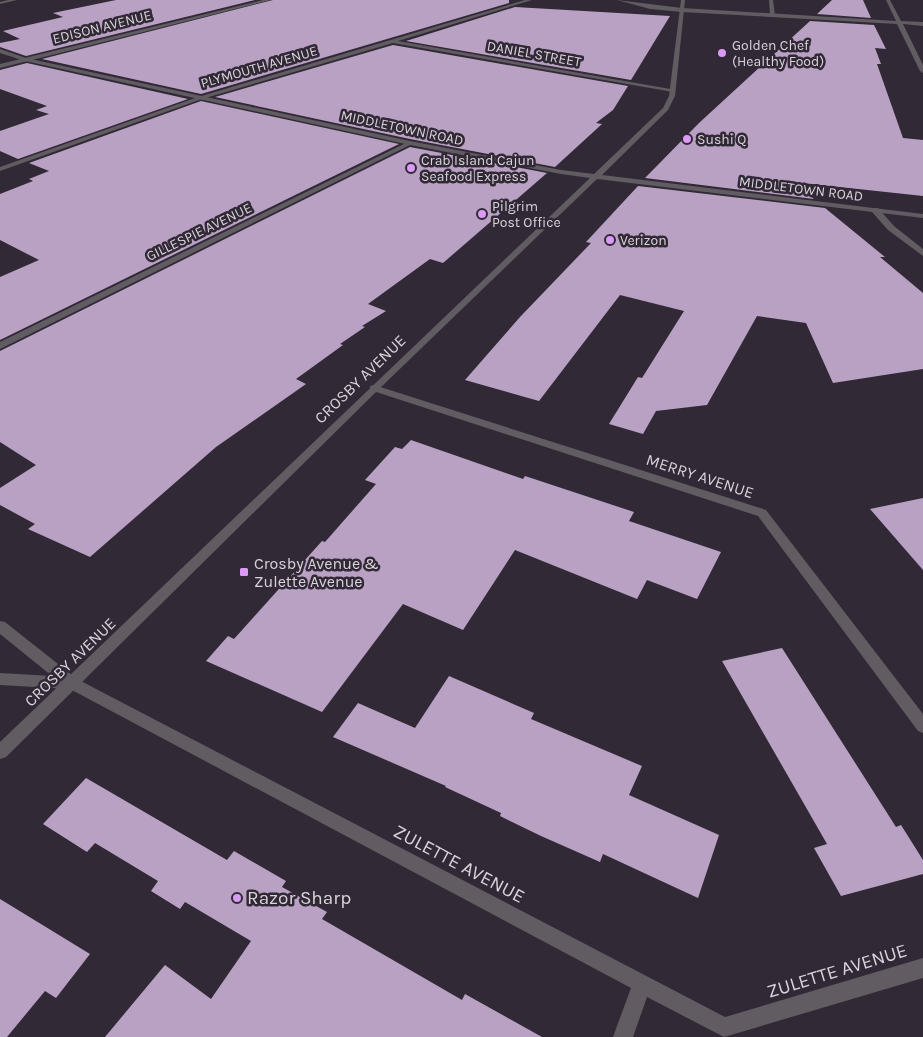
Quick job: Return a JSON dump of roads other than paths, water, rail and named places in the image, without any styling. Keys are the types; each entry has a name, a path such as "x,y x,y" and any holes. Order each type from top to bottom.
{"street":[{"path":"0,3 15,0"},
{"name":"EDISON AVENUE","path":"0,66 269,0"},
{"name":"PLYMOUTH AVENUE","path":"0,169 200,98 530,0"},
{"path":"619,0 650,7 682,10 923,24"},
{"name":"CROSBY AVENUE","path":"0,752 374,388 666,108 672,99 683,0"},
{"path":"771,0 774,15"},
{"path":"888,0 923,70"},
{"name":"DANIEL STREET","path":"391,41 673,90"},
{"name":"MIDDLETOWN ROAD","path":"0,51 25,59 200,98 410,143 561,172 923,216"},
{"name":"GILLESPIE AVENUE","path":"0,346 410,143"},
{"path":"875,210 891,228 923,254"},
{"name":"MERRY AVENUE","path":"374,388 762,513 923,726"},
{"name":"ZULETTE AVENUE","path":"0,626 72,683 724,1027 923,968"},
{"path":"0,679 72,683"},
{"path":"623,1037 642,985"}],"place":[{"name":"Golden Chef (Healthy Food)","path":"722,53"},
{"name":"Sushi Q","path":"687,139"},
{"name":"Crab Island Cajun Seafood Express","path":"411,168"},
{"name":"Pilgrim Post Office","path":"482,214"},
{"name":"Verizon","path":"610,240"},
{"name":"Crosby Avenue & Zulette Avenue","path":"244,572"},
{"name":"Razor Sharp","path":"237,898"}]}
